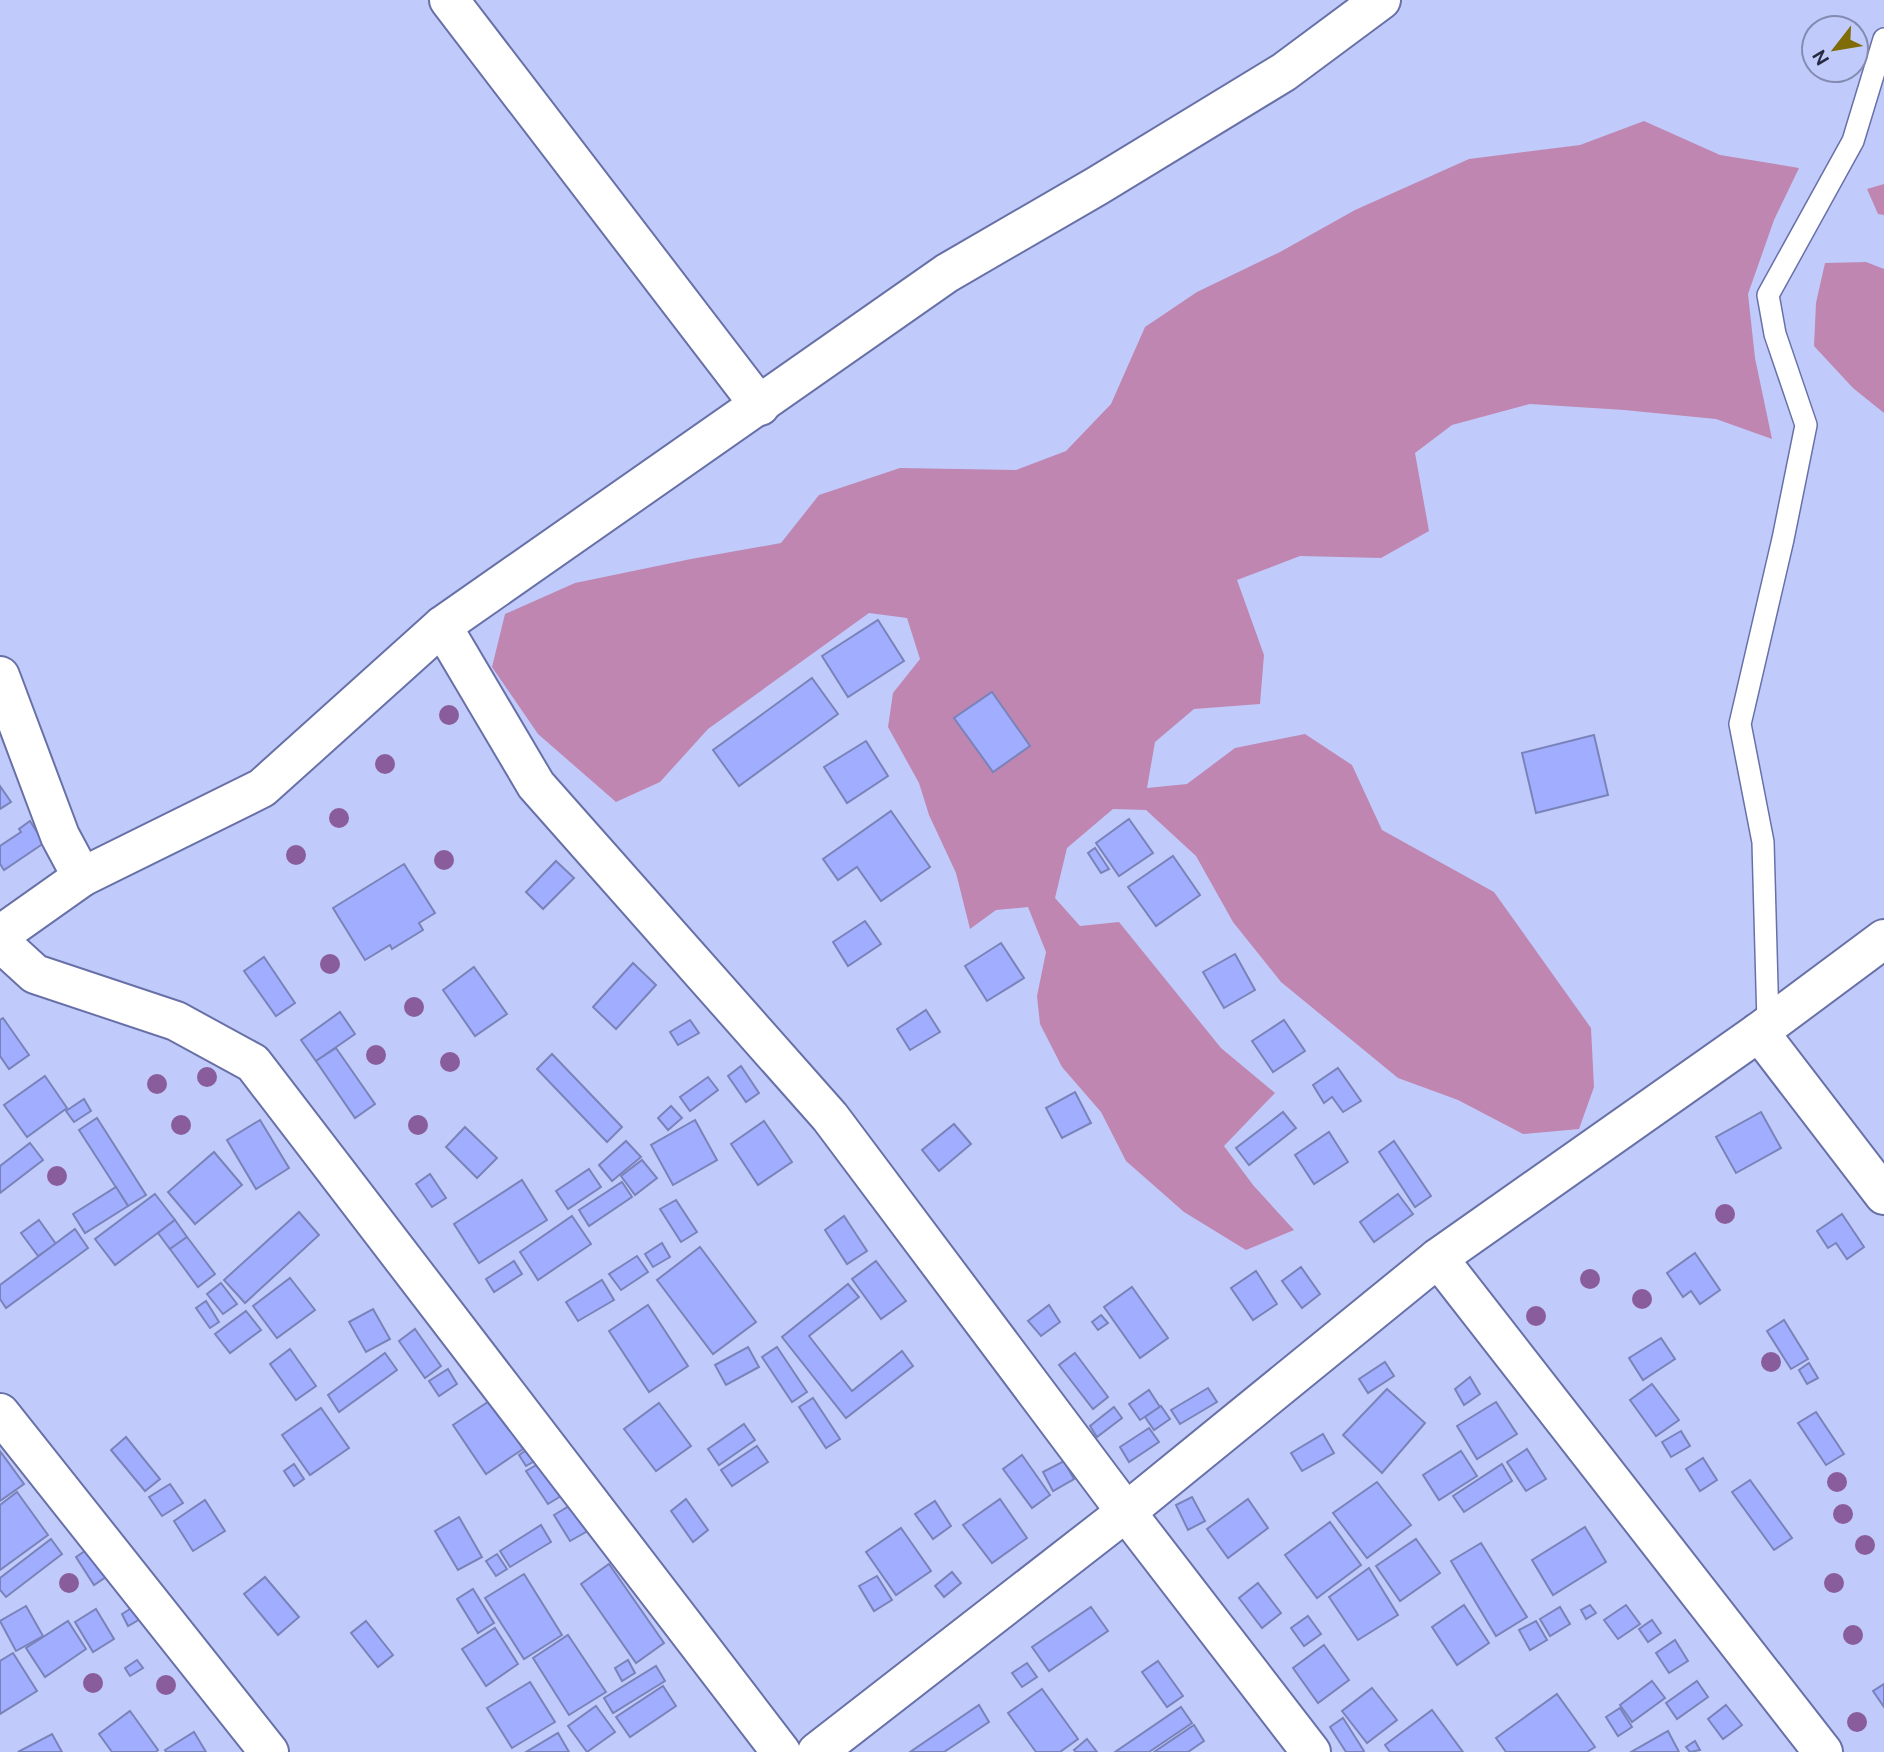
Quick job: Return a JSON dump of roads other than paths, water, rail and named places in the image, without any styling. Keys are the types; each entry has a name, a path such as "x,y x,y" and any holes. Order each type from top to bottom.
{"street":[{"path":"449,0 760,405"},
{"path":"0,935 82,877 262,788 442,626 947,273 1097,186 1284,72 1381,0"},
{"path":"442,626 536,785 830,1117 1126,1512 1311,1752"},
{"path":"0,676 60,836 82,877"},
{"path":"817,1752 1126,1512 1438,1258 1884,939"},
{"path":"0,942 35,974 176,1021 253,1063 781,1752"},
{"path":"1763,1027 1884,1195"},
{"path":"1438,1258 1823,1752"},
{"path":"0,1413 269,1752"}],"lane":[{"path":"1763,1027 1763,842 1740,724 1783,539 1806,425 1775,334 1768,295 1853,141 1884,39"}]}
